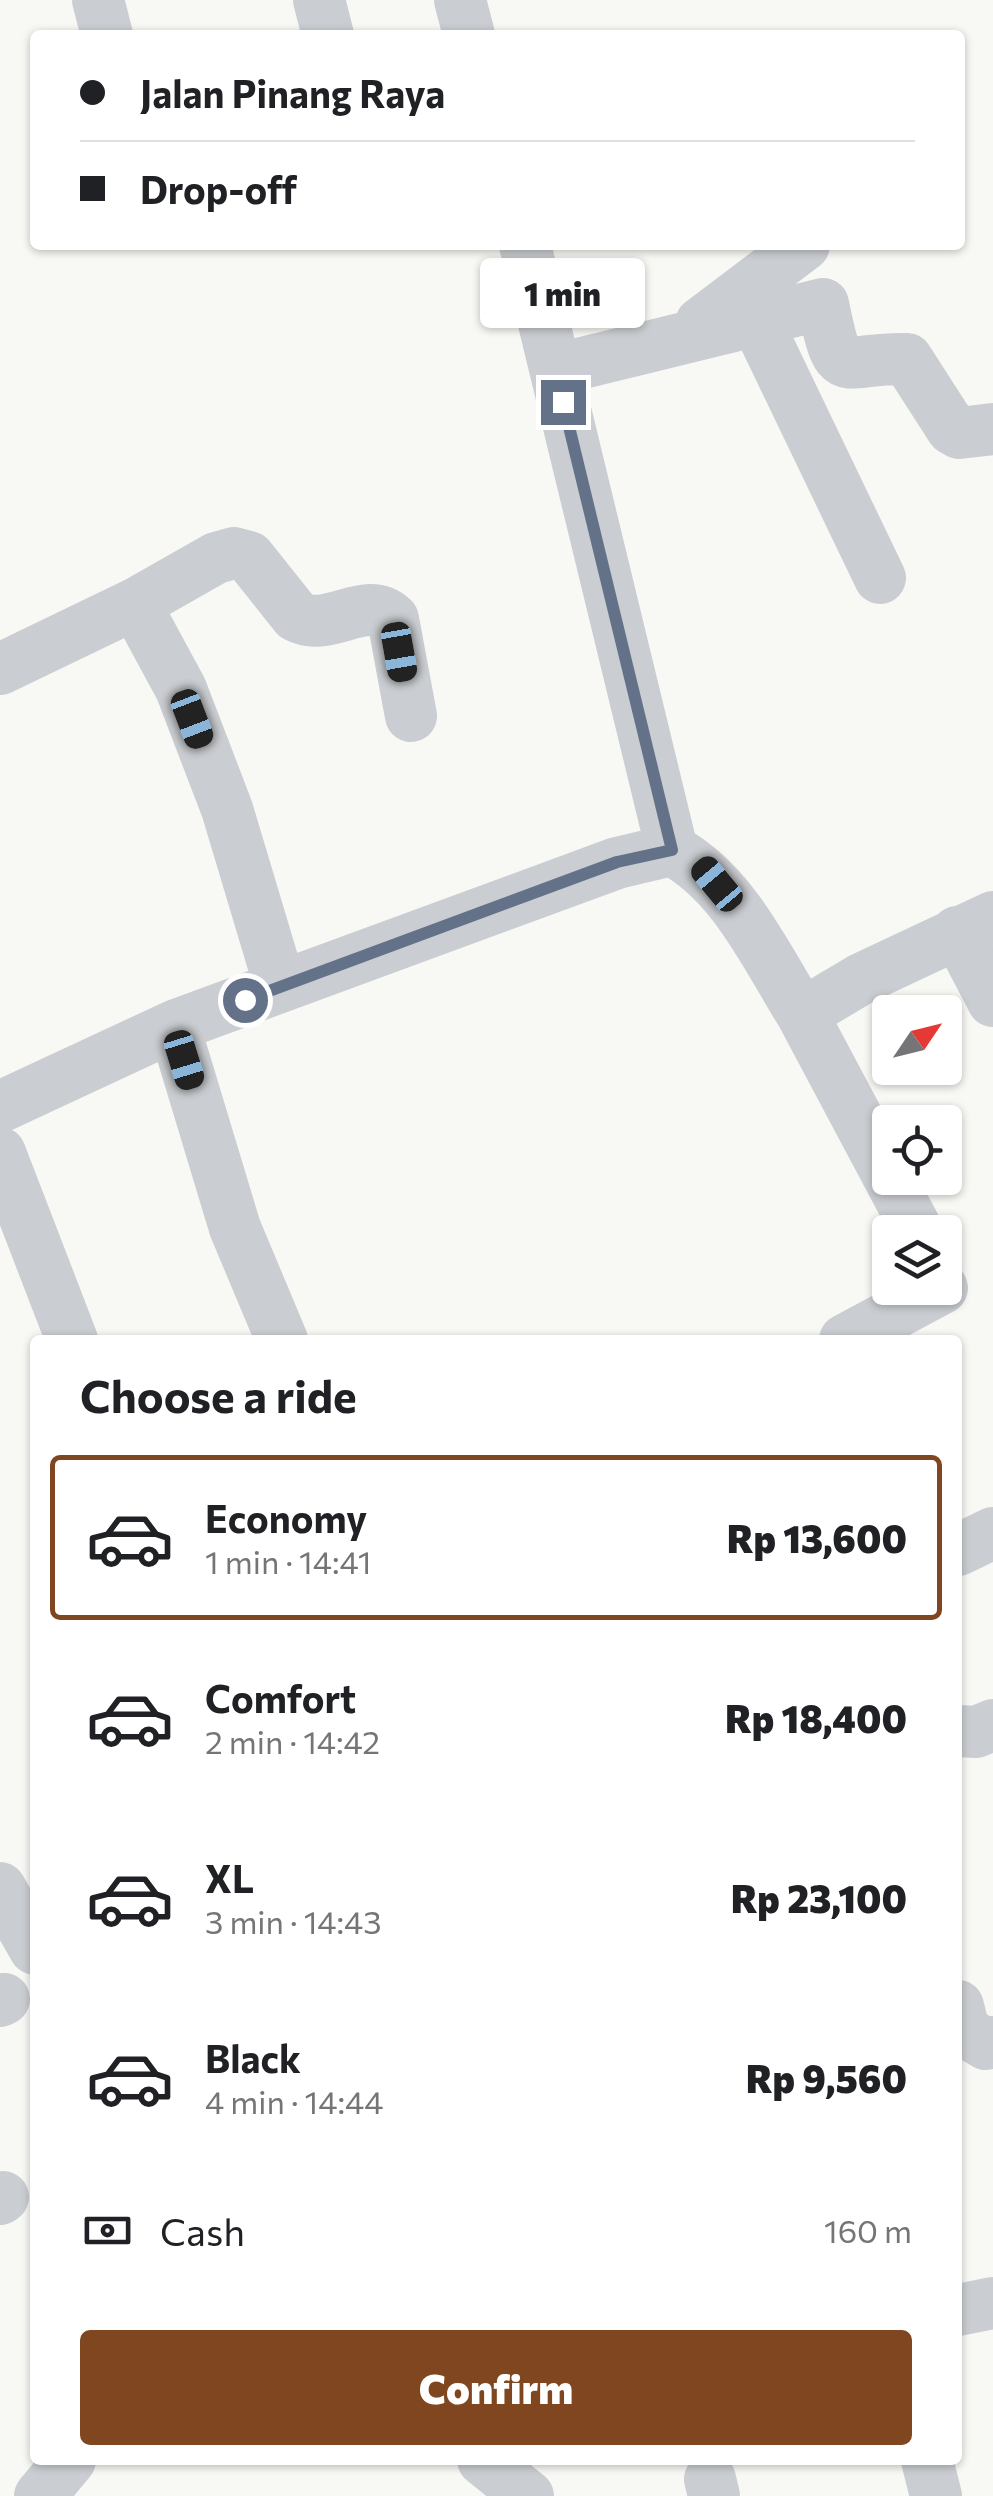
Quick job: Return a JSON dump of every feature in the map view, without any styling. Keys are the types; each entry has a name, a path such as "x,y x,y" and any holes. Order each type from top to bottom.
{"street":[{"path":"98,0 106,30"},
{"path":"319,0 327,30"},
{"path":"460,0 468,30"},
{"path":"526,250 672,850"},
{"path":"680,339 797,250"},
{"path":"558,369 822,304 833,353 841,362 852,366 907,359 952,429 959,433 993,429"},
{"path":"756,320 880,578"},
{"path":"0,669 135,604 216,558 234,553 249,557 296,616 306,622 319,624 374,608 386,612 393,619 411,716"},
{"path":"135,604 181,689 227,808 280,986"},
{"path":"0,1107 174,1026 617,862 672,850 702,866 732,902 802,1014 909,1215"},
{"path":"802,1014 975,924 993,1000"},
{"path":"174,1026 235,1228 280,1335"},
{"path":"0,1153 70,1335"},
{"path":"854,1335 908,1305"},
{"path":"962,1548 993,1533"},
{"path":"962,1731 976,1732 993,1726"},
{"path":"962,2309 993,2303"},
{"path":"40,2496 66,2465"},
{"path":"489,2465 528,2496"},
{"path":"928,2465 936,2496"}],"route":[{"path":"245,1000 617,862 672,850 563,402"}]}
